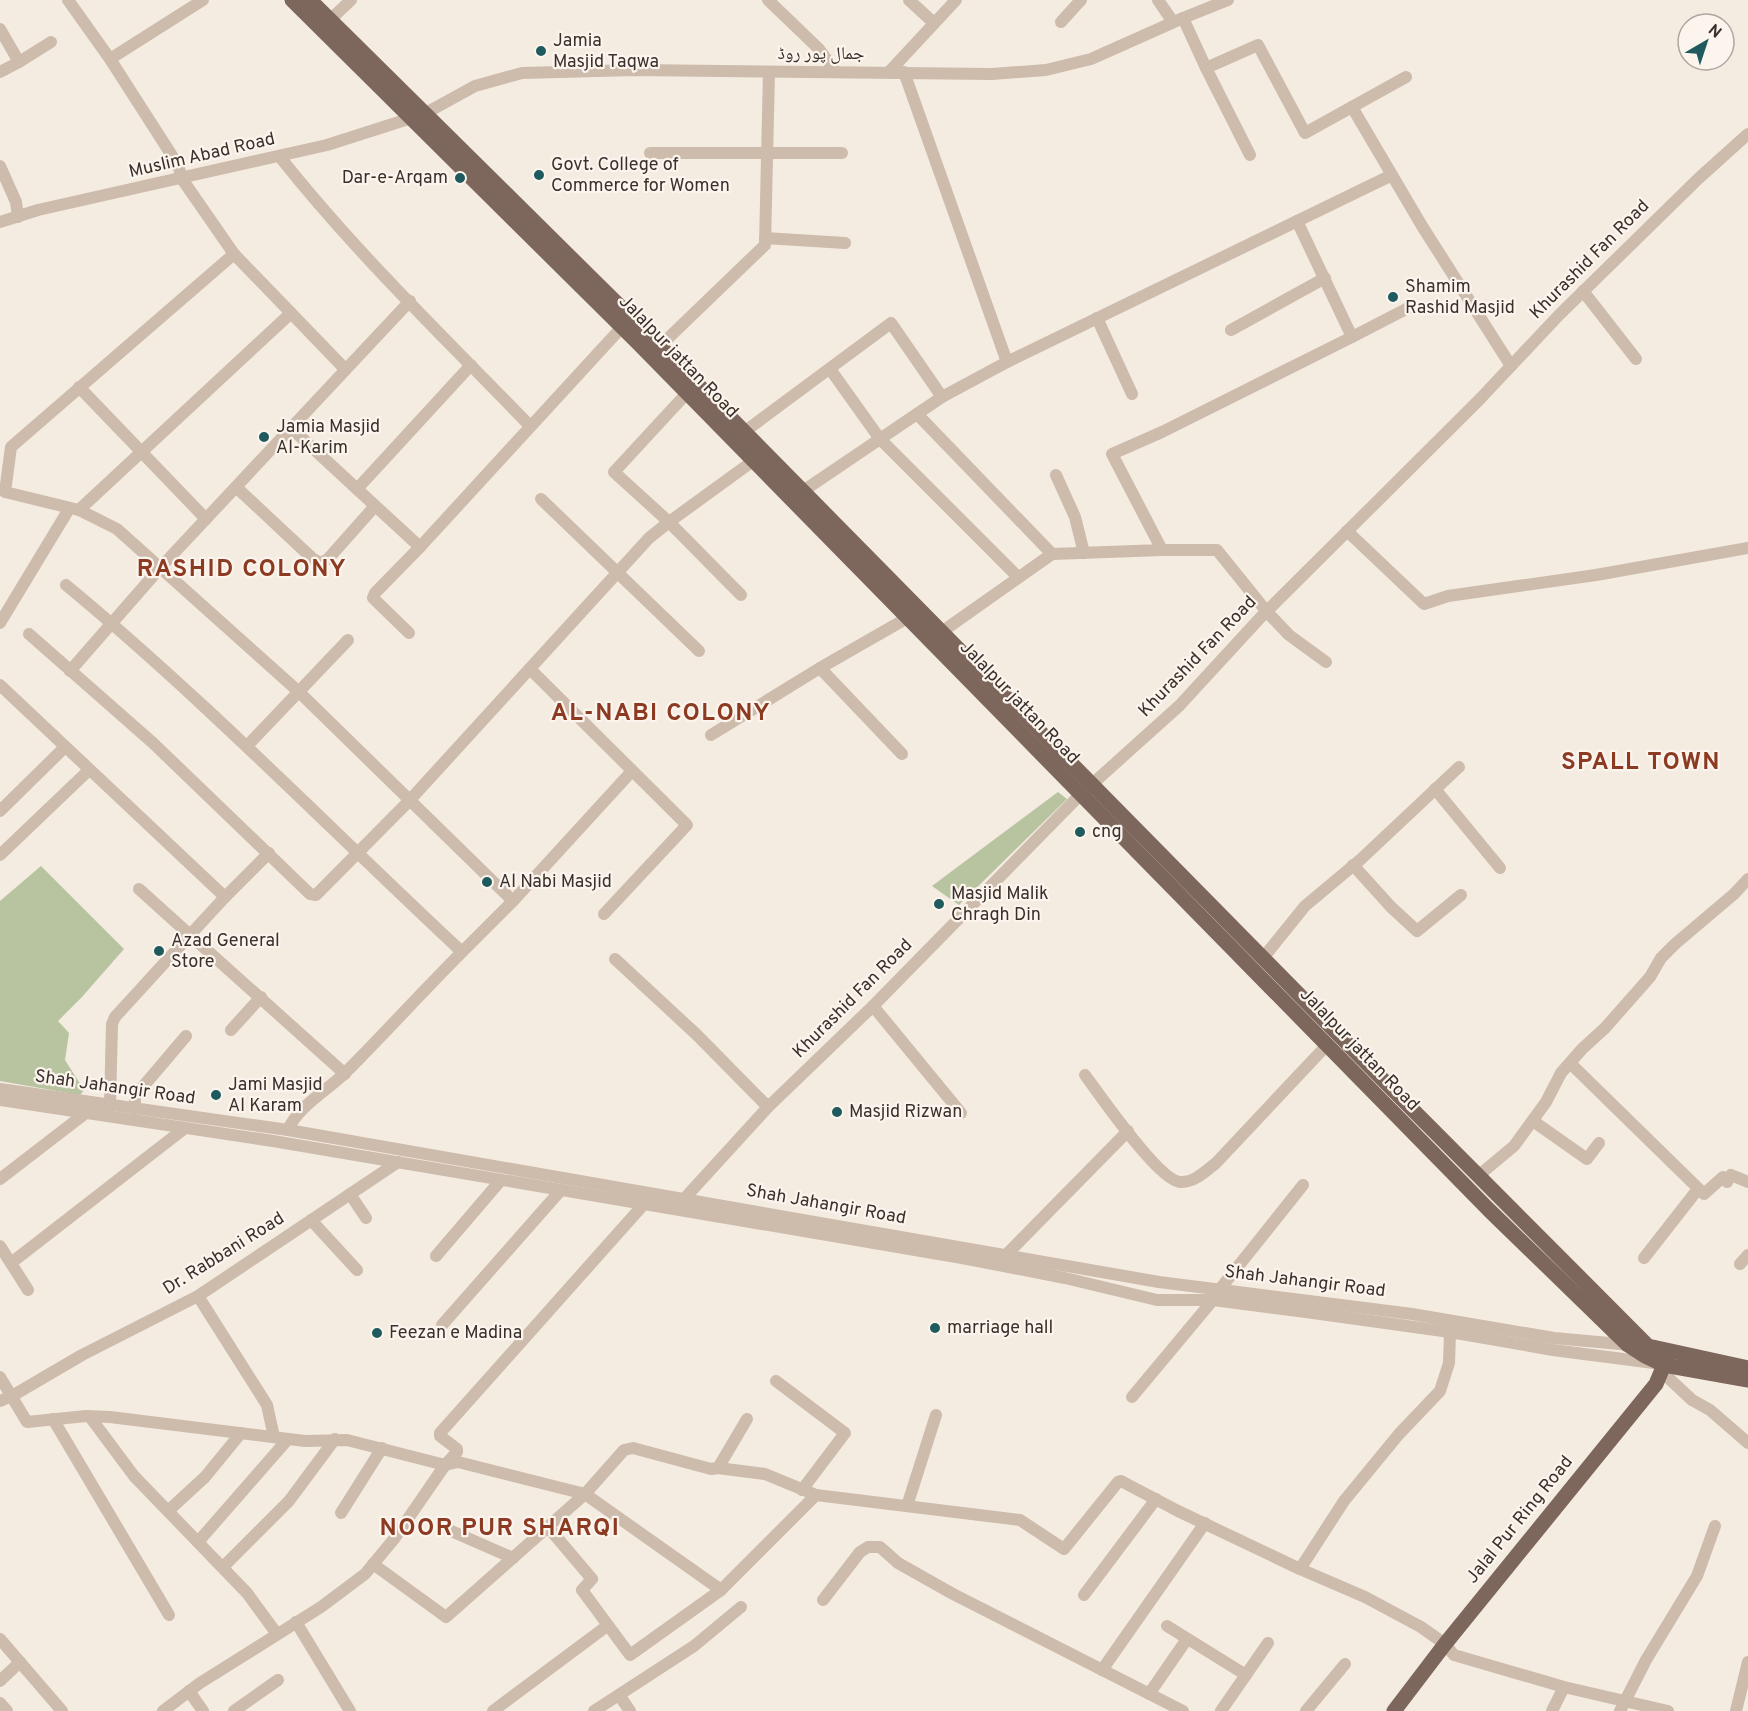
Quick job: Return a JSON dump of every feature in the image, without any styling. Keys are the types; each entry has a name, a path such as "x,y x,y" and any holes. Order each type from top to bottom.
{"main road":[{"name":"Jalalpur jattan Road","path":"292,0 417,116 642,337 687,393 753,461 782,481 803,491 943,631 1263,958 1489,1210 1628,1345 1645,1356 1741,1367"},
{"name":"Jalalpur jattan Road","path":"310,0 417,116 622,327 660,346 744,432 782,481 909,618 1327,1045 1478,1176 1659,1358 1748,1380"},
{"path":"1006,719 1020,710"},
{"name":"Jalal Pur Ring Road","path":"1394,1711 1445,1644 1656,1384 1659,1358"}],"street":[{"path":"68,0 110,59 178,165 182,179 234,254 345,369"},
{"path":"110,59 203,0"},
{"path":"330,20 351,0"},
{"path":"768,0 819,50 835,71"},
{"path":"909,0 934,23"},
{"path":"889,72 956,0"},
{"path":"1060,22 1081,0"},
{"path":"1158,0 1178,20 1206,68 1250,154"},
{"name":"جمال پور روڈ","path":"417,116 475,86 522,73 613,70 992,74 1046,70 1091,59 1228,0"},
{"path":"0,29 19,62"},
{"path":"0,72 51,42"},
{"path":"1206,68 1258,45 1305,133 1406,77"},
{"path":"660,346 765,245 769,72"},
{"path":"904,72 1007,362"},
{"path":"1352,107 1422,226 1511,366"},
{"name":"Muslim Abad Road","path":"0,222 38,210 280,157 327,145 417,116"},
{"name":"Khurashid Fan Road","path":"683,1204 768,1107 873,1006 1080,795 1179,706 1267,612 1583,291 1699,178 1748,134"},
{"path":"650,153 842,153"},
{"path":"280,157 355,246 530,426"},
{"path":"0,166 15,202 18,217"},
{"path":"803,491 942,397 1007,362 1392,175"},
{"path":"1297,221 1352,337"},
{"path":"765,238 845,243"},
{"path":"234,254 11,447 2,494 74,510 117,529 299,692 513,901"},
{"path":"1231,330 1324,278"},
{"path":"1583,291 1636,359"},
{"path":"70,671 160,568 410,301"},
{"path":"1162,550 1112,454 1162,432 1412,306"},
{"path":"0,623 74,510 141,452 291,313"},
{"path":"1096,318 1132,394"},
{"path":"744,432 891,323 942,397"},
{"path":"409,633 374,598 375,593 622,327"},
{"path":"357,489 471,365"},
{"path":"830,369 880,439 1018,578"},
{"path":"79,387 206,519"},
{"path":"687,393 614,472 669,522 741,595"},
{"path":"917,414 1052,554"},
{"path":"291,428 420,547"},
{"path":"29,634 153,743 310,894 316,895 409,801 649,538 753,461"},
{"path":"1056,475 1075,517 1084,553"},
{"path":"236,487 320,563 328,559 375,506"},
{"path":"541,499 699,651"},
{"path":"1347,531 1424,604 1448,596 1596,575 1748,548"},
{"path":"943,631 1052,554 1217,550 1267,612 1289,635 1326,662"},
{"path":"66,585 112,623 247,746 356,853 462,952"},
{"path":"711,735 820,668 909,618"},
{"path":"247,746 348,640"},
{"path":"820,668 902,754"},
{"path":"530,669 687,825 604,914"},
{"path":"0,685 225,897"},
{"path":"0,811 64,747"},
{"path":"1263,958 1305,906 1459,767"},
{"path":"0,855 89,770"},
{"path":"288,1130 292,1119 345,1074 410,1004 513,901 632,771"},
{"path":"1435,789 1500,868"},
{"path":"110,1106 112,1024 115,1017 225,897 269,853"},
{"path":"1353,865 1417,931 1461,895"},
{"path":"1478,1176 1514,1146 1546,1102 1561,1073 1650,977 1661,958 1728,900 1748,879"},
{"path":"139,889 345,1074"},
{"path":"615,959 697,1035 768,1107"},
{"path":"231,1030 261,997"},
{"path":"873,1006 961,1113"},
{"path":"135,1109 135,1096 186,1036"},
{"path":"1085,1075 1146,1156 1164,1174 1179,1182 1195,1179 1216,1163 1327,1045"},
{"path":"1570,1063 1704,1194 1722,1178 1727,1182 1731,1175 1748,1182"},
{"name":"Shah Jahangir Road","path":"0,1089 288,1130 683,1204"},
{"name":"Shah Jahangir Road","path":"0,1100 398,1162 644,1204 683,1204"},
{"path":"0,1179 87,1112"},
{"path":"1533,1121 1587,1159 1599,1143"},
{"path":"10,1263 185,1128"},
{"path":"1005,1261 1128,1131"},
{"name":"Dr. Rabbani Road","path":"0,1401 82,1355 198,1296 398,1162"},
{"path":"436,1256 501,1180"},
{"path":"1132,1397 1303,1185"},
{"path":"1644,1258 1698,1189"},
{"path":"442,1325 561,1190"},
{"path":"350,1194 366,1218"},
{"path":"163,1711 189,1691 321,1607 365,1574 394,1539 457,1450 440,1436 440,1433 644,1204"},
{"path":"683,1204 1005,1261 1157,1300 1216,1295 1553,1350 1659,1358 1692,1400 1710,1410 1748,1443"},
{"path":"311,1220 357,1270"},
{"path":"0,1246 28,1290"},
{"name":"Shah Jahangir Road","path":"1005,1261 1159,1282 1216,1295 1412,1314 1554,1338 1628,1345 1659,1358"},
{"path":"198,1296 267,1406 274,1437"},
{"path":"1300,1569 1344,1501 1399,1434 1440,1391 1449,1363 1450,1332"},
{"path":"1741,1367 1748,1357"},
{"path":"0,1377 27,1422 110,1417 305,1441 346,1440 445,1465 458,1462 585,1494 721,1590"},
{"path":"776,1381 845,1433 802,1490"},
{"path":"907,1506 936,1415"},
{"path":"90,1417 134,1476 247,1593 277,1634"},
{"path":"53,1419 169,1615"},
{"path":"718,1468 747,1419"},
{"path":"168,1511 204,1477 241,1433"},
{"path":"198,1542 288,1439"},
{"path":"223,1567 289,1501 335,1439"},
{"path":"341,1513 382,1448"},
{"path":"373,1564 446,1617 585,1494 624,1450 629,1449 711,1469 765,1474 816,1495 1020,1520 1064,1549 1119,1482 1125,1482 1204,1523 1365,1597 1421,1627 1445,1644 1454,1655 1622,1705 1668,1711"},
{"path":"548,1527 592,1579 582,1590 630,1655 721,1590 816,1495"},
{"path":"1084,1595 1156,1499"},
{"path":"1102,1670 1204,1523"},
{"path":"1622,1705 1646,1660 1697,1576 1715,1526"},
{"path":"449,1530 513,1558"},
{"path":"823,1600 860,1552 868,1547 880,1547 898,1563 953,1594 1183,1711"},
{"path":"594,1711 694,1646 741,1607"},
{"path":"296,1622 350,1711"},
{"path":"493,1711 607,1626"},
{"path":"1167,1626 1246,1676"},
{"path":"0,1639 62,1711"},
{"path":"1149,1694 1187,1639"},
{"path":"1221,1711 1268,1643"},
{"path":"0,1681 20,1662"},
{"path":"1736,1711 1748,1662"},
{"path":"1306,1711 1345,1664"},
{"path":"234,1711 278,1680"},
{"path":"1552,1711 1564,1687"},
{"path":"189,1691 203,1711"},
{"path":"619,1695 630,1711"},
{"path":"0,1703 7,1711"}],"green space":[{"path":"1058,792 1067,799 959,905 932,886"},
{"path":"41,866 124,949 58,1021 69,1033 65,1060 84,1090 80,1095 0,1081 0,901"}],"place":[{"name":"Jamia Masjid Taqwa","path":"541,51"},
{"name":"Govt. College of Commerce for Women","path":"539,175"},
{"name":"Dar-e-Arqam","path":"460,178"},
{"name":"Shamim Rashid Masjid","path":"1393,297"},
{"name":"Jamia Masjid Al-Karim","path":"264,437"},
{"name":"cng","path":"1080,832"},
{"name":"Al Nabi Masjid","path":"487,882"},
{"name":"Masjid Malik Chragh Din","path":"939,904"},
{"name":"Azad General Store","path":"159,951"},
{"name":"Jami Masjid Al Karam","path":"216,1095"},
{"name":"Masjid Rizwan","path":"837,1112"},
{"name":"marriage hall","path":"935,1328"},
{"name":"Feezan e Madina","path":"377,1333"}],"district":[{"name":"RASHID COLONY","path":"242,570"},
{"name":"AL-NABI COLONY","path":"661,714"},
{"name":"SPALL TOWN","path":"1641,763"},
{"name":"NOOR PUR SHARQI","path":"500,1529"}]}
